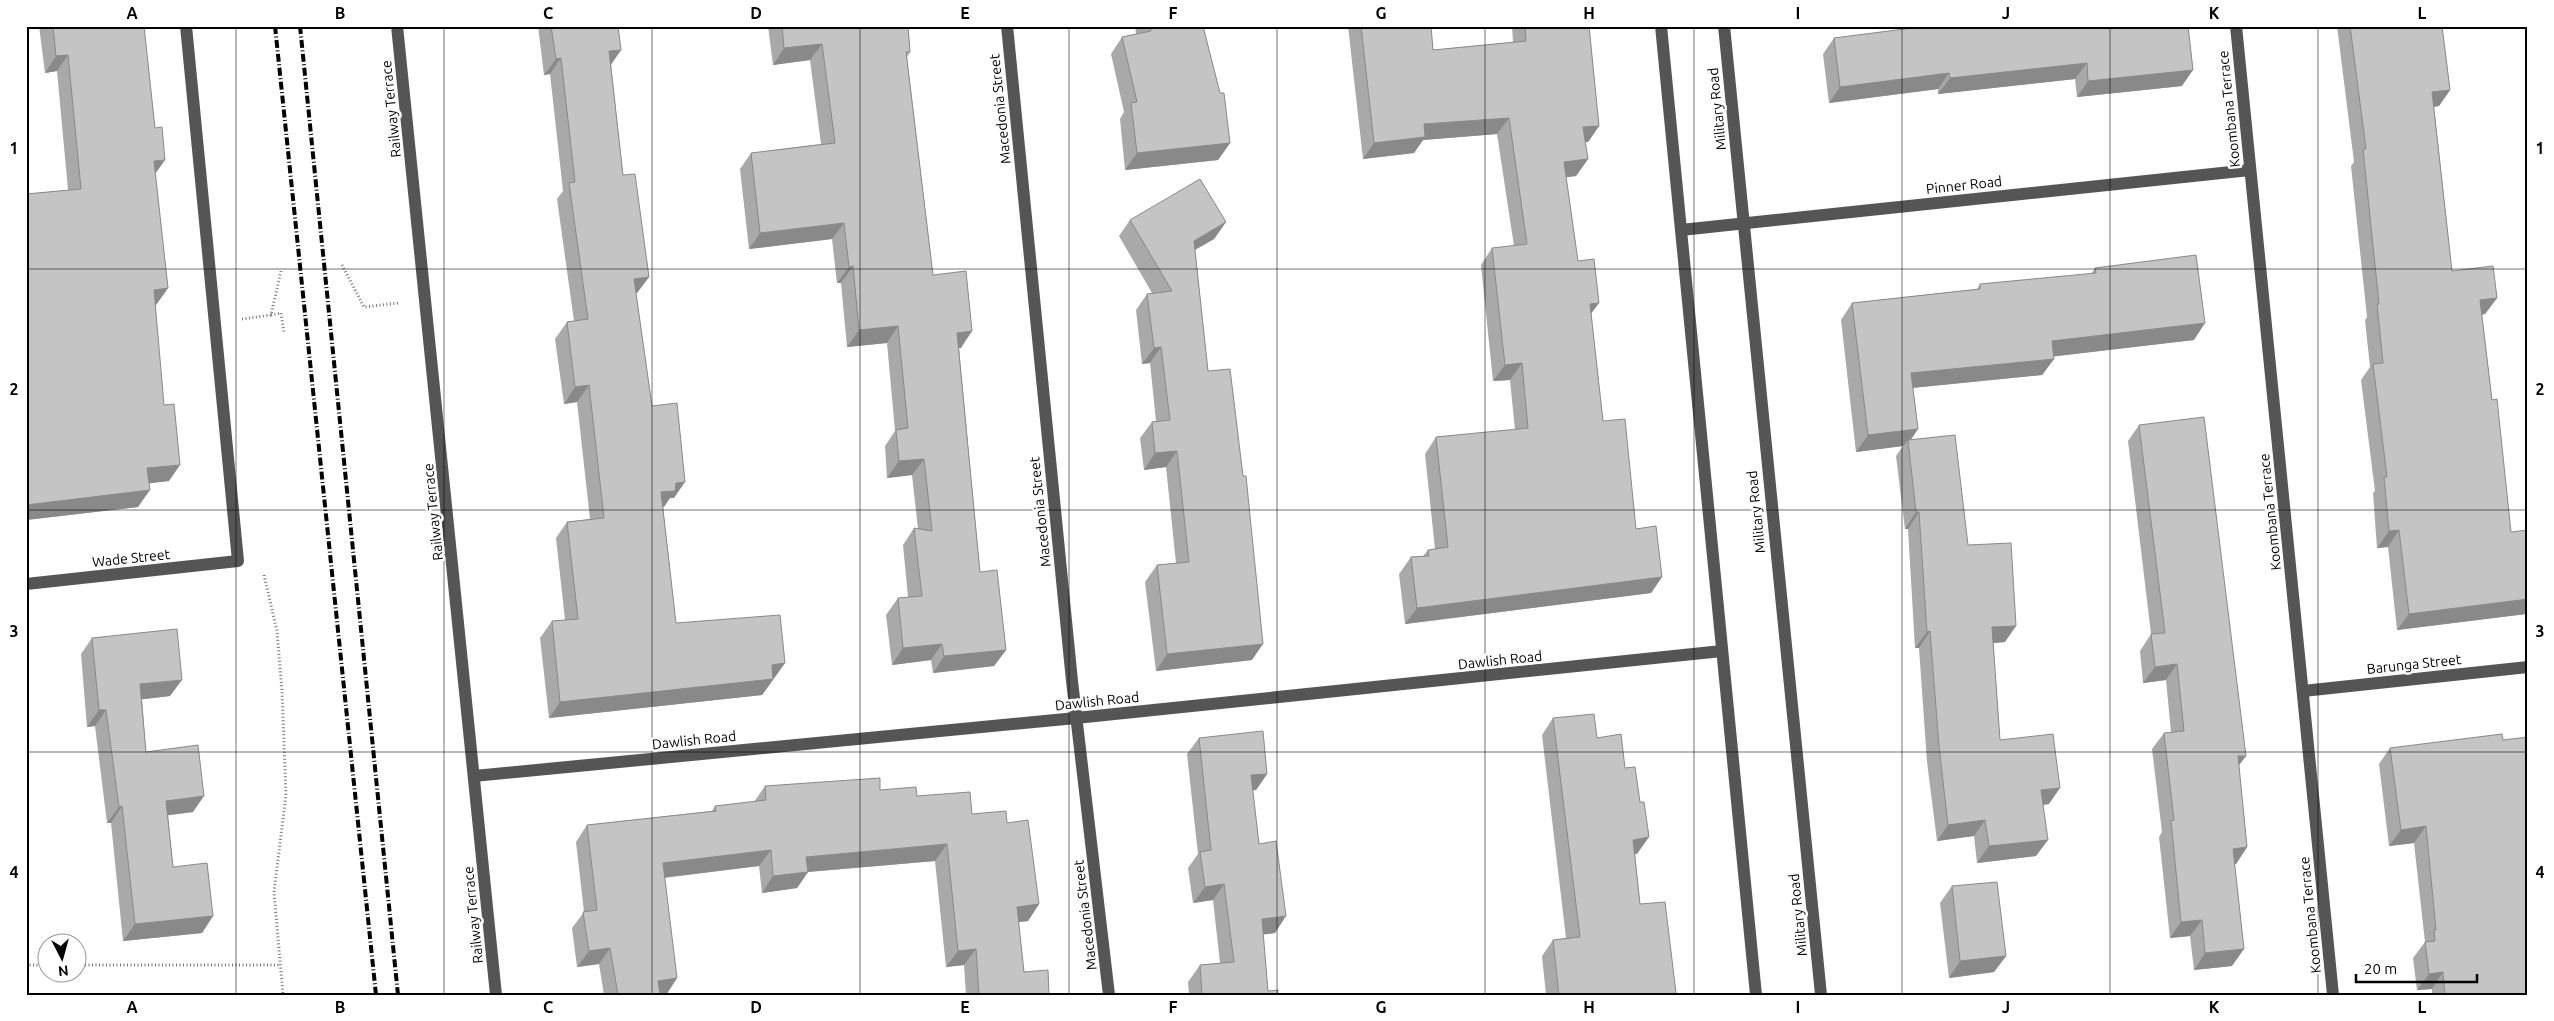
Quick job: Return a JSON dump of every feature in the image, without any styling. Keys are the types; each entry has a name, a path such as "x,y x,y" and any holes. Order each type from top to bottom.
{"street":[{"path":"186,26 215,322"},
{"name":"Railway Terrace","path":"397,26 496,995"},
{"name":"Macedonia Street","path":"1008,26 1076,718 1109,995"},
{"path":"1661,26 1756,995"},
{"name":"Military Road","path":"1724,26 1821,995"},
{"name":"Koombana Terrace","path":"2236,26 2333,995"},
{"name":"Pinner Road","path":"1681,230 2250,170"},
{"name":"Wade Street","path":"26,584 238,561 215,322"},
{"name":"Dawlish Road","path":"474,776 1076,718 1722,651"},
{"name":"Barunga Street","path":"2303,691 2528,667"}],"path":[{"path":"342,265 364,307 426,299"},
{"path":"271,315 281,271"},
{"path":"215,322 281,313 284,333"},
{"path":"264,575 277,631 282,691 286,795 274,892 283,995"},
{"path":"88,965 280,965"}],"building":[{"path":"53,26 144,26 155,128 162,127 165,160 154,161 168,288 154,290 164,405 174,404 180,465 147,468 150,490 26,505 26,194 81,189 68,55 56,56"},
{"path":"551,26 618,26 621,50 609,51 623,175 635,174 649,277 634,279 652,406 677,403 685,482 676,483 675,491 661,492 676,623 780,615 785,663 772,665 773,679 560,702 552,621 578,619 567,522 604,518 589,385 575,387 567,322 588,319 569,183 575,182 561,58 556,59"},
{"path":"782,26 908,26 910,52 906,52 933,275 966,271 972,331 957,333 980,572 997,570 1006,650 944,656 942,644 903,648 898,598 922,596 914,528 932,531 924,459 899,461 896,430 908,428 898,326 859,330 853,266 849,267 844,223 760,233 751,153 835,143 822,44 784,48"},
{"path":"1150,26 1203,26 1220,93 1224,93 1230,143 1137,153 1131,103 1137,102 1122,37 1151,31"},
{"path":"1361,26 1431,26 1433,50 1526,41 1525,26 1589,26 1599,126 1583,127 1588,159 1564,162 1578,261 1594,259 1599,303 1590,304 1603,421 1625,419 1636,529 1656,526 1662,577 1417,608 1411,557 1429,556 1428,550 1448,547 1436,437 1528,428 1522,363 1505,365 1492,248 1527,244 1509,118 1424,124 1425,137 1374,143"},
{"path":"1928,26 2188,26 2193,70 2088,81 2087,63 1950,78 1949,73 1840,87 1834,38"},
{"path":"2350,26 2442,26 2450,90 2432,92 2452,271 2493,266 2497,298 2480,300 2492,400 2497,399 2511,532 2528,530 2528,599 2409,614 2399,530 2389,531 2384,477 2387,477 2373,364 2383,363 2377,304 2379,304 2363,149 2366,149"},
{"path":"1200,179 1226,222 1194,241 1208,371 1230,369 1243,476 1246,476 1263,644 1167,654 1157,565 1189,562 1177,451 1155,453 1152,422 1170,420 1161,347 1154,348 1147,294 1172,291 1130,220"},
{"path":"2196,255 2205,323 2052,341 2054,359 1911,373 1918,429 1868,435 1852,303 1980,289 1980,284 2096,273 2095,268"},
{"path":"2204,417 2246,756 2238,756 2247,847 2233,849 2244,949 2205,953 2202,920 2181,922 2171,821 2174,820 2164,733 2184,731 2177,664 2155,667 2151,634 2165,633 2139,425"},
{"path":"1955,435 1968,545 2011,543 2016,626 1992,627 2000,740 2053,734 2060,788 2041,790 2048,840 1989,846 1985,820 1948,825 1939,746 1930,631 1927,632 1919,512 1916,512 1908,440"},
{"path":"177,629 182,680 140,684 146,752 198,745 204,796 166,801 173,867 207,863 213,916 135,924 122,806 119,807 106,710 99,710 92,638"},
{"path":"1594,714 1597,738 1621,734 1625,768 1635,767 1640,802 1644,802 1649,837 1633,840 1640,904 1665,902 1676,993 1664,995 1559,995 1553,940 1580,937 1553,718"},
{"path":"1263,731 1267,774 1251,775 1259,844 1276,841 1286,916 1262,919 1268,991 1278,990 1278,995 1202,995 1200,965 1234,962 1224,884 1205,887 1200,852 1211,850 1199,738"},
{"path":"2502,734 2503,740 2528,737 2528,995 2445,995 2443,972 2429,974 2425,942 2435,941 2434,930 2436,930 2426,826 2401,830 2390,748"},
{"path":"880,778 880,790 916,787 917,796 970,792 972,814 1006,811 1007,823 1028,820 1039,904 1017,907 1024,972 1048,970 1049,995 979,995 976,949 958,951 947,844 806,857 808,872 773,876 771,850 663,863 677,978 658,981 660,995 618,995 610,948 589,951 583,912 597,910 587,825 716,811 715,806 766,800 765,786"},
{"path":"1997,882 2006,956 1960,961 1952,886"}],"railway":[{"path":"275,26 376,995"},
{"path":"300,26 398,995"}]}
